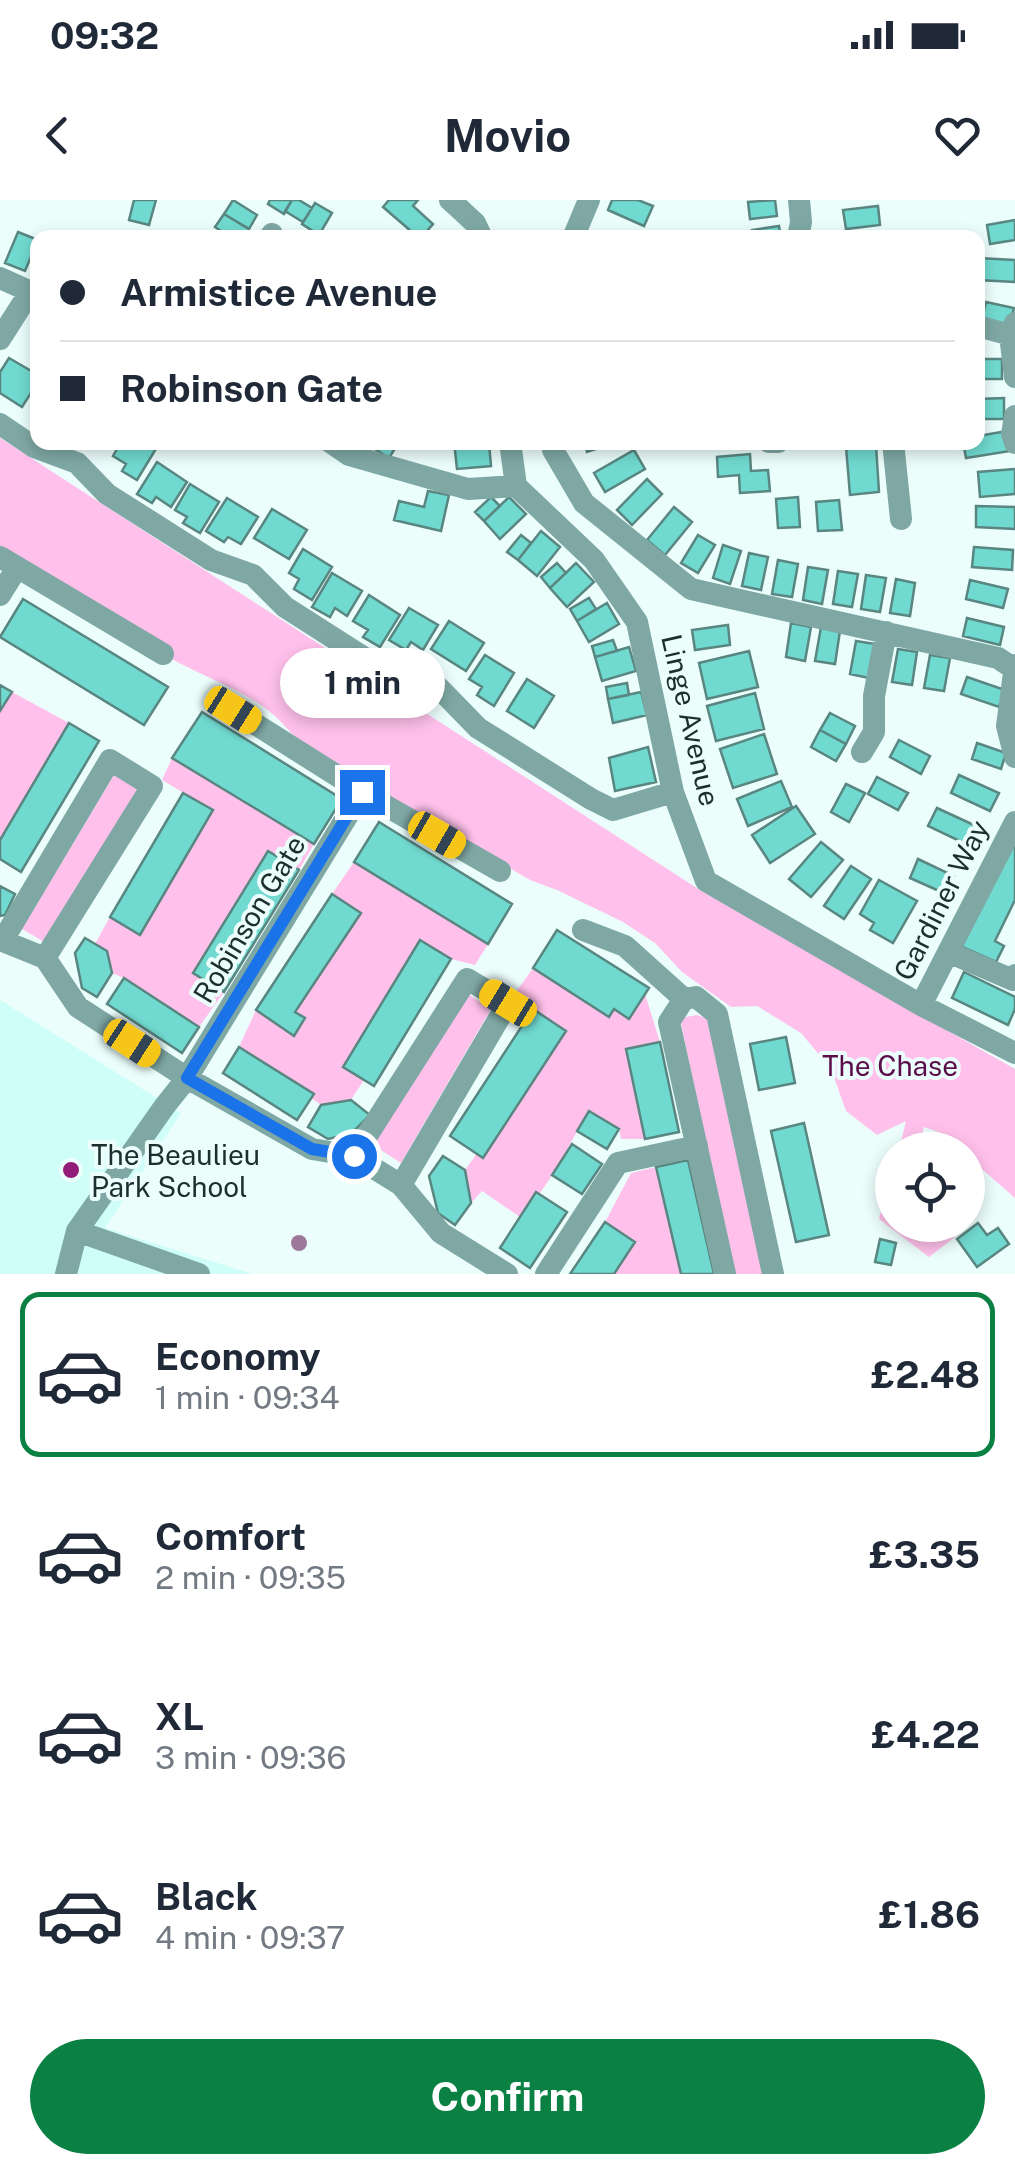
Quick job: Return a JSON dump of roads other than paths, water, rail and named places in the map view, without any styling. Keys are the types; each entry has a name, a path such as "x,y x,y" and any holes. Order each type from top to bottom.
{"street":[{"path":"450,200 478,230"},
{"path":"577,230 589,200"},
{"path":"799,200 800,230"},
{"path":"0,278 30,292"},
{"path":"0,339 30,299"},
{"path":"985,327 1012,329 1015,377"},
{"path":"1015,416 1015,443"},
{"path":"0,424 30,444"},
{"path":"42,450 76,463 107,494 211,560 254,575 284,607 382,670 439,688 478,728 591,799 613,810 673,792"},
{"path":"342,450 468,489 516,486 511,450"},
{"path":"552,450 584,502 691,590 998,658 1014,666 1007,726 1015,757"},
{"path":"894,450 901,520"},
{"name":"Linge Avenue","path":"516,486 594,560 638,622 673,792 706,881 921,1005 1015,1053"},
{"path":"0,595 8,562 163,654"},
{"path":"862,752 874,732 874,696 886,632"},
{"path":"233,710 362,792 500,872"},
{"path":"46,958 152,786 110,760 1,940 46,958 78,1008 187,1078 312,1149 354,1156 401,1184 441,1233 507,1274"},
{"name":"Robinson Gate","path":"66,1274 78,1231 187,1078 362,792"},
{"name":"Gardiner Way","path":"921,1005 1015,822"},
{"path":"583,930 625,946 684,999"},
{"path":"948,952 1013,980 1015,976"},
{"path":"354,1156 467,978 508,1003 401,1184"},
{"path":"725,1274 669,1022 684,999 696,997 717,1014 774,1274"},
{"path":"546,1274 618,1163 697,1146"},
{"path":"78,1231 199,1274"}],"place":[{"name":"The Beaulieu Park School","path":"71,1170"}],"park label":[{"name":"The Chase","path":"890,1065"}]}
